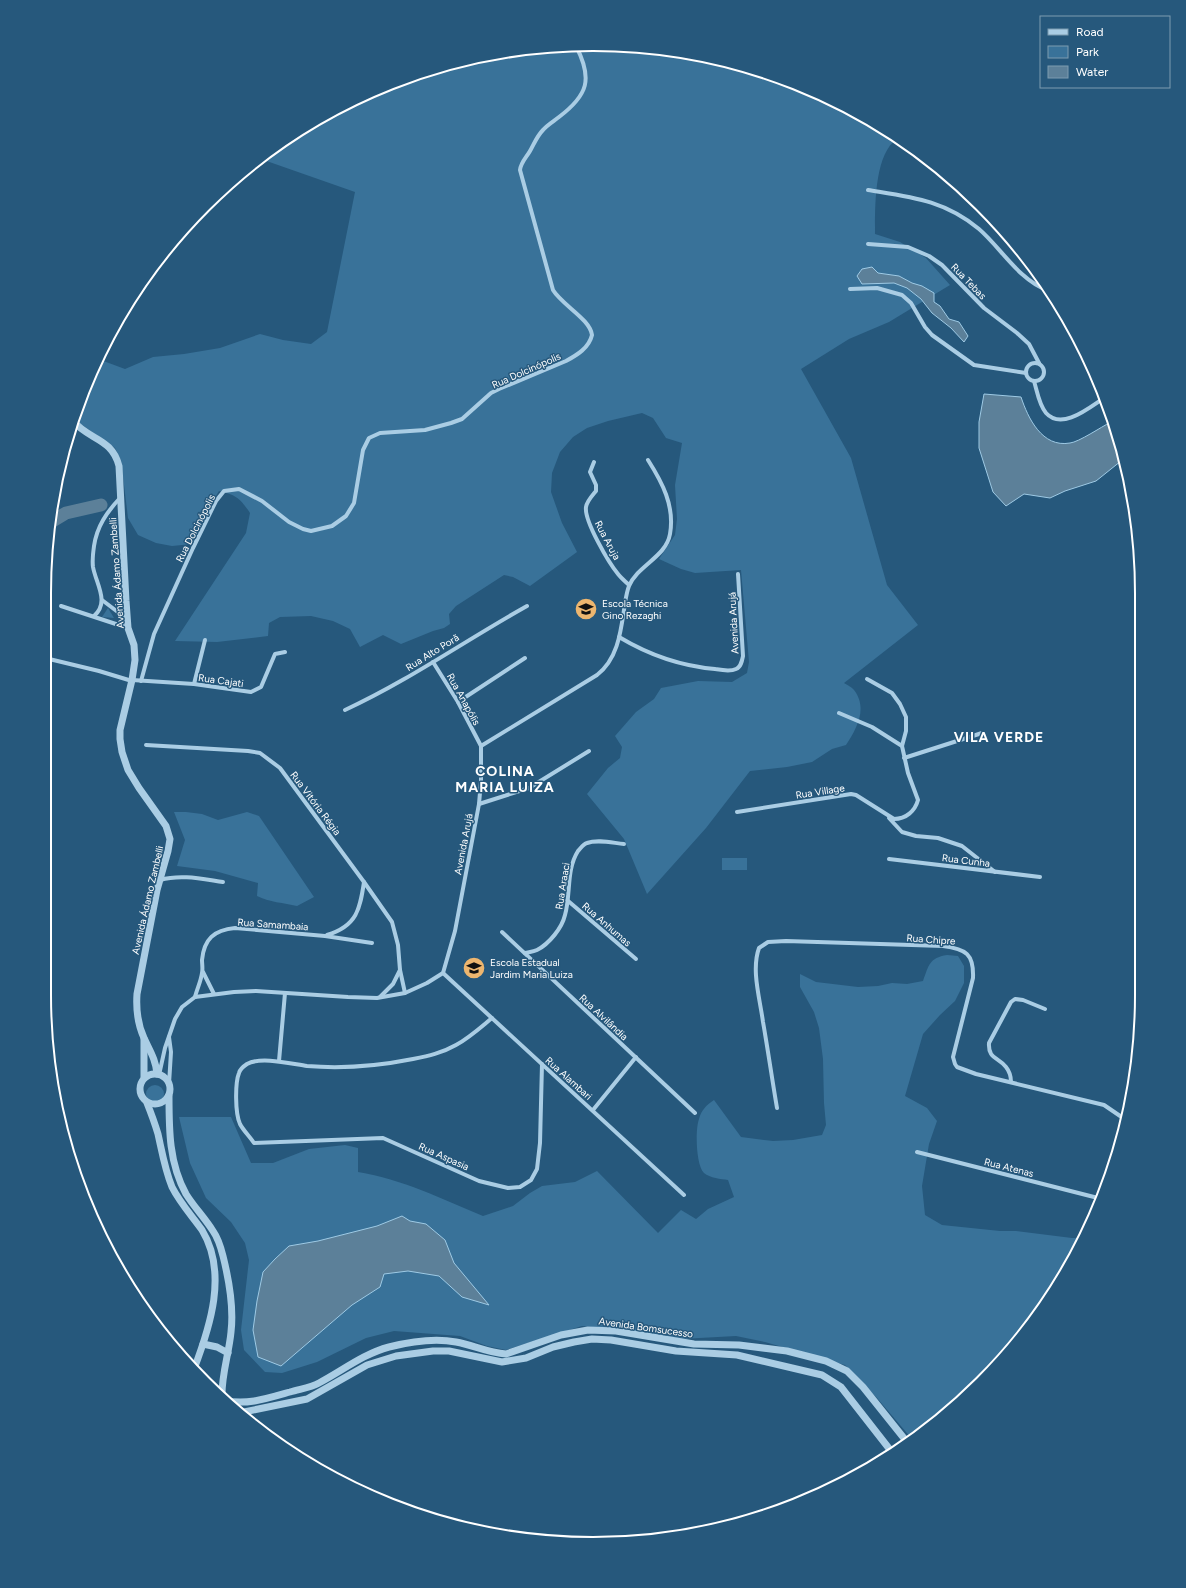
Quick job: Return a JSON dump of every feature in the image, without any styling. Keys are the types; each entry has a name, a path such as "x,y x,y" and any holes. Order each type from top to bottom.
{"street":[{"name":"Rua Dolcinópolis","path":"141,681 154,634 169,599 216,501 224,491 233,489 241,490 266,503 289,522 302,530 311,531 332,526 346,516 354,503 362,450 369,438 380,433 426,430 462,419 491,393 566,361 578,354 587,345 592,335 589,326 562,301 553,290 520,170 523,161 543,130 571,107 581,95 585,87 586,79 582,58 579,51"},
{"path":"868,190 913,197 938,204 960,216 980,230 1012,264 1041,288"},
{"name":"Rua Tebas","path":"868,244 908,247 929,256 942,265 984,308 1029,344 1039,363"},
{"path":"850,289 877,288 902,295 911,303 925,327 932,334 974,365 1026,373"},
{"path":"1039,363 1043,367 1045,373 1040,380 1034,381 1028,378 1026,373 1030,364 1039,363"},
{"path":"1034,381 1040,400 1047,414 1058,420 1074,416 1099,401"},
{"name":"Avenida Ádamo Zambelli","path":"78,425 108,446 115,454 119,466 128,628 134,645 135,660 132,681 122,716 120,739 122,752 128,770 161,818 169,835 170,846 160,880 137,994 137,1012 143,1037 144,1078 139,1086 139,1091 140,1096 147,1103 158,1135 167,1176 179,1200 202,1230 211,1252 215,1288 213,1305 204,1344 196,1363"},
{"path":"481,746 601,672 611,660 618,645 629,585 641,570 662,550 667,543 670,534 670,505 662,483 648,460"},
{"name":"Rua Aruja","path":"594,462 590,472 596,485 596,491 590,498 586,507 587,518 596,538 618,574 629,585"},
{"path":"94,616 100,609 102,600 93,567 94,545 102,522 107,513 121,497"},
{"name":"Avenida Arujá","path":"619,637 634,646 670,661 707,669 735,670 740,667 743,656 738,574"},
{"path":"102,600 128,619"},
{"path":"61,606 128,628"},
{"name":"Rua Alto Porã","path":"345,710 385,691 527,606"},
{"path":"194,684 205,640"},
{"name":"Rua Cajati","path":"51,659 132,681 194,684 251,692 260,688 275,654 285,652"},
{"path":"458,702 525,658"},
{"name":"Rua Anapólis","path":"433,662 458,702 481,746"},
{"path":"867,679 892,693 900,704 906,717 906,731 902,746 912,786 918,800 912,812 906,816 898,819 888,817"},
{"path":"839,713 872,727 902,746"},
{"path":"904,758 982,733"},
{"name":"Rua Vitória Régia","path":"146,745 260,753 280,768 392,922 398,945 400,970 405,993"},
{"name":"Avenida Arujá","path":"443,973 455,931 479,804 481,781 481,746"},
{"path":"479,804 529,788 589,751"},
{"name":"Rua Village","path":"737,812 851,794 856,795 888,817 902,832 916,836 938,838 962,846 996,872"},
{"name":"Rua Araaci","path":"525,953 536,950 554,935 565,915 568,887 574,858 584,844 588,842 601,842 624,844"},
{"name":"Rua Cunha","path":"889,859 1040,877"},
{"path":"160,880 170,877 184,876 224,882"},
{"name":"Rua Samambaia","path":"325,936 336,933 351,922 360,904 364,882"},
{"name":"Rua Anhumas","path":"567,900 636,959"},
{"name":"Rua Samambaia","path":"195,997 203,972 202,962 207,942 211,936 224,929 234,928 325,936 372,943"},
{"name":"Rua Alvilândia","path":"502,932 695,1113"},
{"name":"Rua Chipre","path":"777,1108 759,997 757,966 757,954 759,948 768,942 774,941 943,946 958,948 964,951 972,962 974,978 954,1051 953,1061 957,1066 976,1074 1104,1105 1121,1117"},
{"path":"379,997 393,984 400,970"},
{"path":"203,972 214,994"},
{"path":"158,1074 169,1034 175,1019 182,1007 195,997 256,991 348,997 379,997 405,993 428,983 443,973"},
{"name":"Rua Alambari","path":"443,973 684,1195"},
{"path":"285,993 279,1061 307,1066 332,1068 370,1066 429,1056 455,1046 492,1018"},
{"path":"1011,1082 1010,1074 1006,1066 993,1057 988,1050 989,1043 1011,1002 1015,999 1023,1000 1045,1009"},
{"path":"169,1034 171,1052 169,1084 169,1135 176,1171 192,1203 214,1231 223,1258 230,1297 232,1316 231,1331 223,1378 223,1390"},
{"name":"Avenida Ádamo Zambelli","path":"143,1037 155,1060 158,1074"},
{"path":"593,1110 636,1057"},
{"name":"Rua Aspasia","path":"279,1061 248,1063 239,1071 236,1098 237,1114 240,1124 254,1143 383,1138 479,1181 508,1188 520,1187 531,1180 537,1169 540,1143 542,1064"},
{"path":"144,1078 158,1074 167,1080 169,1084"},
{"path":"147,1103 159,1104 169,1096"},
{"name":"Rua Atenas","path":"917,1152 1096,1197"},
{"name":"Avenida Bomsucesso","path":"237,1403 267,1398 318,1383 361,1358 389,1347 447,1340 466,1344 497,1354 506,1354 573,1332 602,1330 694,1344 739,1345 767,1348 826,1361 840,1367 853,1376 905,1438"},
{"name":"Avenida Bomsucesso","path":"247,1411 307,1399 367,1365 396,1356 433,1351 450,1351 502,1362 526,1358 554,1347 574,1342 592,1339 611,1340 676,1351 737,1355 822,1375 841,1387 889,1449"},
{"path":"204,1344 213,1346 228,1353"},
{"path":"250,1414 260,1409"}],"green space":[{"path":"558,52 628,52 699,61 733,69 800,92 833,107 894,142 889,146 884,157 877,182 875,234 900,242 926,258 950,285 889,322 849,339 801,369 851,458 887,585 918,625 844,683 853,689 858,697 861,711 854,732 846,745 832,749 812,762 787,767 750,771 706,828 647,894 624,839 587,794 608,768 620,758 622,747 615,736 636,712 654,699 661,688 698,681 732,682 747,673 749,662 741,570 695,573 681,569 659,559 675,535 677,519 675,485 682,443 666,438 653,418 642,413 608,421 587,428 573,437 560,452 552,473 551,492 562,523 577,552 530,586 513,577 504,575 456,606 449,614 450,624 444,628 401,644 383,635 360,647 350,629 333,621 311,616 280,617 269,623 268,636 217,642 175,641 246,533 250,513 237,498 219,491 192,544 172,546 156,543 138,535 128,518 121,460 115,448 79,423 92,386 103,361 125,369 153,357 220,348 260,334 283,340 311,344 327,332 355,192 266,161 292,142 322,124 353,107 386,92 453,69 487,61"},
{"path":"108,608 114,618 102,617"},
{"path":"174,812 202,814 218,820 247,812 259,816 314,897 297,906 272,901 257,896 258,883 215,871 177,866 185,840"},
{"path":"722,858 747,858 747,870 722,870"},
{"path":"941,956 958,956 964,966 964,983 955,1001 923,1034 905,1096 927,1108 937,1121 929,1144 922,1186 925,1215 942,1225 1077,1238 1044,1296 1023,1325 1000,1352 976,1378 950,1402 909,1435 877,1398 845,1365 765,1342 736,1336 681,1339 635,1331 582,1326 506,1350 487,1346 460,1336 394,1331 366,1338 317,1362 282,1373 265,1372 244,1350 241,1330 249,1260 245,1243 231,1222 206,1198 190,1163 179,1117 231,1117 251,1163 273,1163 309,1149 345,1145 358,1148 358,1172 390,1179 437,1196 483,1216 513,1206 542,1186 575,1182 597,1171 658,1233 681,1210 696,1219 708,1209 734,1197 728,1180 706,1175 701,1169 699,1163 697,1147 698,1124 700,1116 706,1106 714,1100 741,1137 773,1141 793,1140 822,1135 826,1125 823,1059 819,1028 814,1012 800,987 800,974 816,982 858,987 878,986 892,983 907,984 923,981 930,963"},
{"path":"155,1085 161,1088 164,1094 161,1100 155,1103 149,1100 146,1094 149,1088"}],"water":[{"path":"872,267 878,273 899,276 934,293 934,302 940,306 949,319 959,322 968,336 964,342 951,328 932,313 921,299 907,288 894,283 862,284 857,276 862,269"},
{"path":"984,394 1021,397 1032,422 1044,436 1052,441 1060,443 1074,442 1108,424 1119,462 1096,481 1065,491 1050,498 1024,494 1006,506 993,492 979,448 979,422"},
{"path":"402,1216 410,1221 426,1224 445,1240 454,1263 489,1305 462,1297 439,1276 408,1271 384,1274 380,1287 352,1305 281,1366 258,1357 253,1330 257,1301 263,1272 275,1259 289,1246 318,1241 377,1226"}],"waterway":[{"path":"56,519 66,513 101,505"}],"place":[{"name":"Escola Técnica Gino Rezaghi","path":"586,609"},
{"name":"Escola Estadual Jardim Maria Luiza","path":"474,968"}],"district":[{"name":"VILA VERDE","path":"999,737"},
{"name":"COLINA MARIA LUIZA","path":"505,780"}]}
